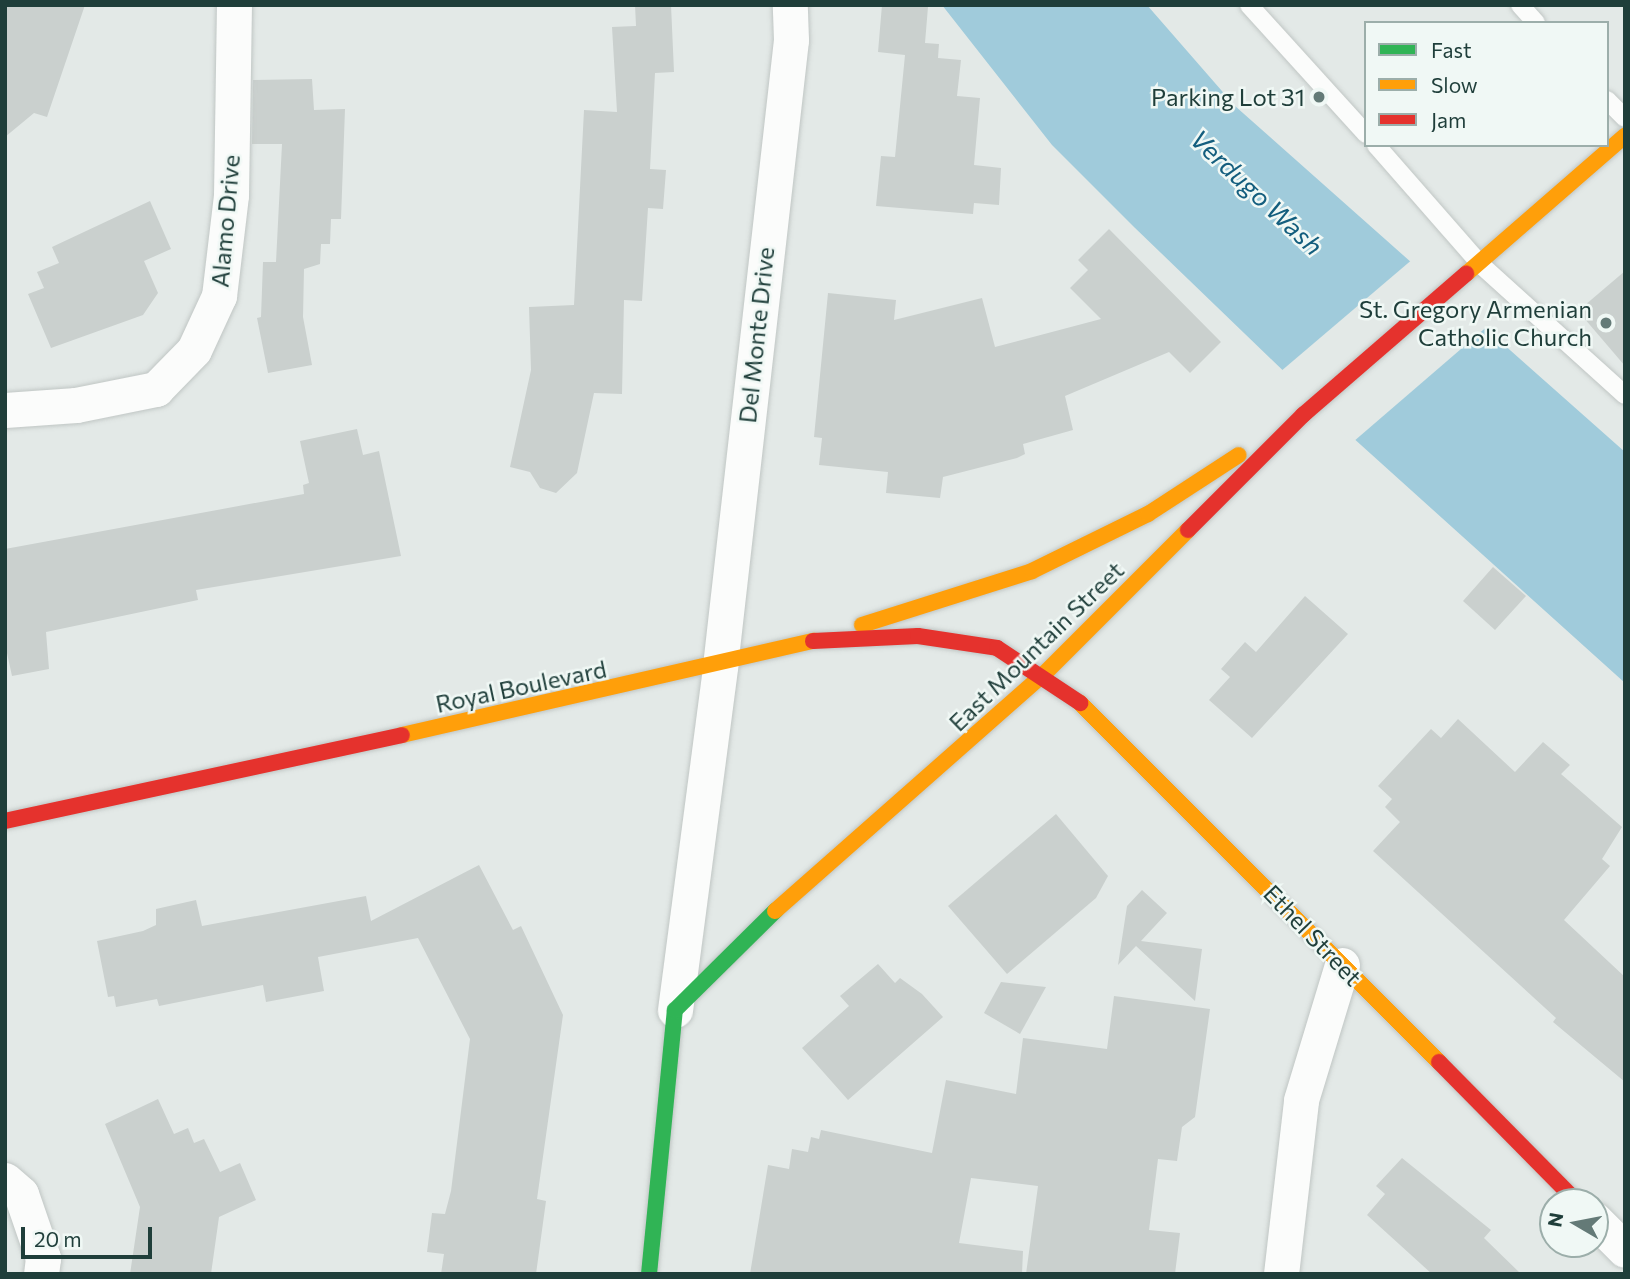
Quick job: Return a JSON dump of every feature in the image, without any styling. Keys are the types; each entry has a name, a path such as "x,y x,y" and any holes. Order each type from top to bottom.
{"street":[{"name":"Alamo Drive","path":"5,410 76,405 156,389 194,350 219,296 231,195 234,5"},
{"name":"Del Monte Drive","path":"676,1010 720,666 791,40 790,5"},
{"name":"East Mountain Street","path":"676,1010 733,948 1044,674 1303,415 1625,136"},
{"path":"817,640 1032,572 1148,514 1303,415"},
{"name":"Royal Boulevard","path":"5,821 720,666 817,640 918,636 987,646 1044,674"},
{"name":"Ethel Street","path":"1044,674 1104,722 1563,1188"},
{"path":"1281,1274 1301,1100 1342,965"},
{"path":"649,1274 676,1010"},
{"path":"5,1180 21,1195 43,1258 41,1274"},
{"path":"1609,1234 1625,1250"}],"lane":[{"path":"1249,5 1364,132"},
{"path":"1520,5 1534,21"},
{"path":"1609,102 1625,118"},
{"path":"1378,147 1480,264 1625,395"}],"water":[{"name":"Verdugo Wash","path":"942,5 1147,5 1235,106 1625,452 1625,683 1351,436 1134,227 1052,145"}],"pier":[{"path":"1414,258 1490,324 1353,442 1280,372"}],"building":[{"path":"5,5 85,5 47,117 34,113 5,137"},
{"path":"635,5 671,5 674,72 655,73 650,169 666,170 663,209 648,208 642,301 624,300 622,394 594,393 577,473 556,493 540,488 530,472 510,467 531,370 529,307 574,305 584,110 617,112 612,27 636,26"},
{"path":"882,5 928,7 925,43 939,44 938,58 961,60 957,96 980,98 974,165 1001,168 999,205 974,203 973,214 876,206 881,156 895,157 905,55 878,52"},
{"path":"312,79 314,110 345,109 341,219 331,219 330,244 321,244 320,264 304,269 303,317 312,365 268,373 257,318 261,317 263,262 276,262 282,144 252,144 253,80"},
{"path":"150,201 171,249 144,261 158,293 143,315 51,348 28,294 44,288 37,272 59,263 52,247"},
{"path":"1109,229 1221,342 1190,373 1169,352 1065,396 1073,430 1023,444 1025,454 1017,458 943,477 940,498 886,493 888,472 819,465 822,438 814,437 828,293 896,300 894,320 982,298 995,347 1101,319 1070,288 1088,270 1078,260"},
{"name":"St. Gregory Armenian Catholic Church","path":"1625,271 1625,366 1578,311"},
{"path":"357,429 363,455 379,451 401,556 196,590 198,600 46,632 49,669 12,676 5,644 5,549 304,494 303,485 309,483 300,441"},
{"path":"1493,567 1526,596 1495,630 1463,601"},
{"path":"1305,596 1348,634 1252,738 1209,700 1230,677 1221,669 1245,642 1256,652"},
{"path":"1458,719 1515,772 1543,742 1570,765 1561,774 1622,827 1602,859 1610,866 1564,920 1625,977 1625,1082 1553,1022 1556,1018 1373,851 1400,822 1385,807 1392,799 1378,786 1431,729 1441,738"},
{"path":"1056,814 1108,876 1096,898 1007,974 948,906"},
{"path":"479,865 513,930 521,926 563,1015 537,1199 546,1201 536,1274 441,1274 444,1254 427,1252 432,1213 445,1214 451,1191 470,1039 418,938 318,957 324,991 266,1002 263,985 159,1006 157,999 116,1007 114,996 108,997 97,941 143,931 156,925 156,909 196,900 202,926 366,896 371,921"},
{"path":"1142,890 1167,913 1141,941 1202,949 1195,1001 1136,946 1118,965 1127,906"},
{"path":"878,964 895,983 900,978 922,994 943,1017 848,1100 802,1048 849,1006 840,996"},
{"path":"1001,982 1046,987 1020,1034 984,1013"},
{"path":"1114,996 1210,1009 1195,1117 1182,1127 1177,1161 1158,1159 1149,1230 1180,1233 1175,1274 1026,1274 1038,1186 971,1178 959,1243 1023,1251 1022,1274 750,1274 768,1165 789,1169 792,1149 808,1152 811,1137 819,1139 821,1130 932,1153 946,1080 1016,1094 1023,1038 1107,1049"},
{"path":"158,1099 174,1134 188,1128 194,1143 204,1139 220,1172 240,1163 256,1200 219,1217 211,1274 130,1274 140,1207 105,1124"},
{"path":"1402,1158 1491,1230 1484,1238 1521,1274 1432,1274 1367,1215 1385,1194 1376,1186"}],"traffic: fast":[{"path":"649,1274 675,1010 775,911"}],"traffic: slow":[{"path":"1466,274 1625,136"},
{"path":"862,625 1032,571 1148,514 1239,455"},
{"path":"775,911 1044,674 1188,530"},
{"path":"402,735 813,641"},
{"path":"1080,703 1439,1062"}],"traffic: jam":[{"path":"1188,530 1303,415 1466,274"},
{"path":"813,641 918,636 997,648 1080,703"},
{"path":"5,821 402,735"},
{"path":"1439,1062 1563,1188"}],"place":[{"name":"Parking Lot 31","path":"1319,97"},
{"name":"St. Gregory Armenian Catholic Church","path":"1606,323"}]}
